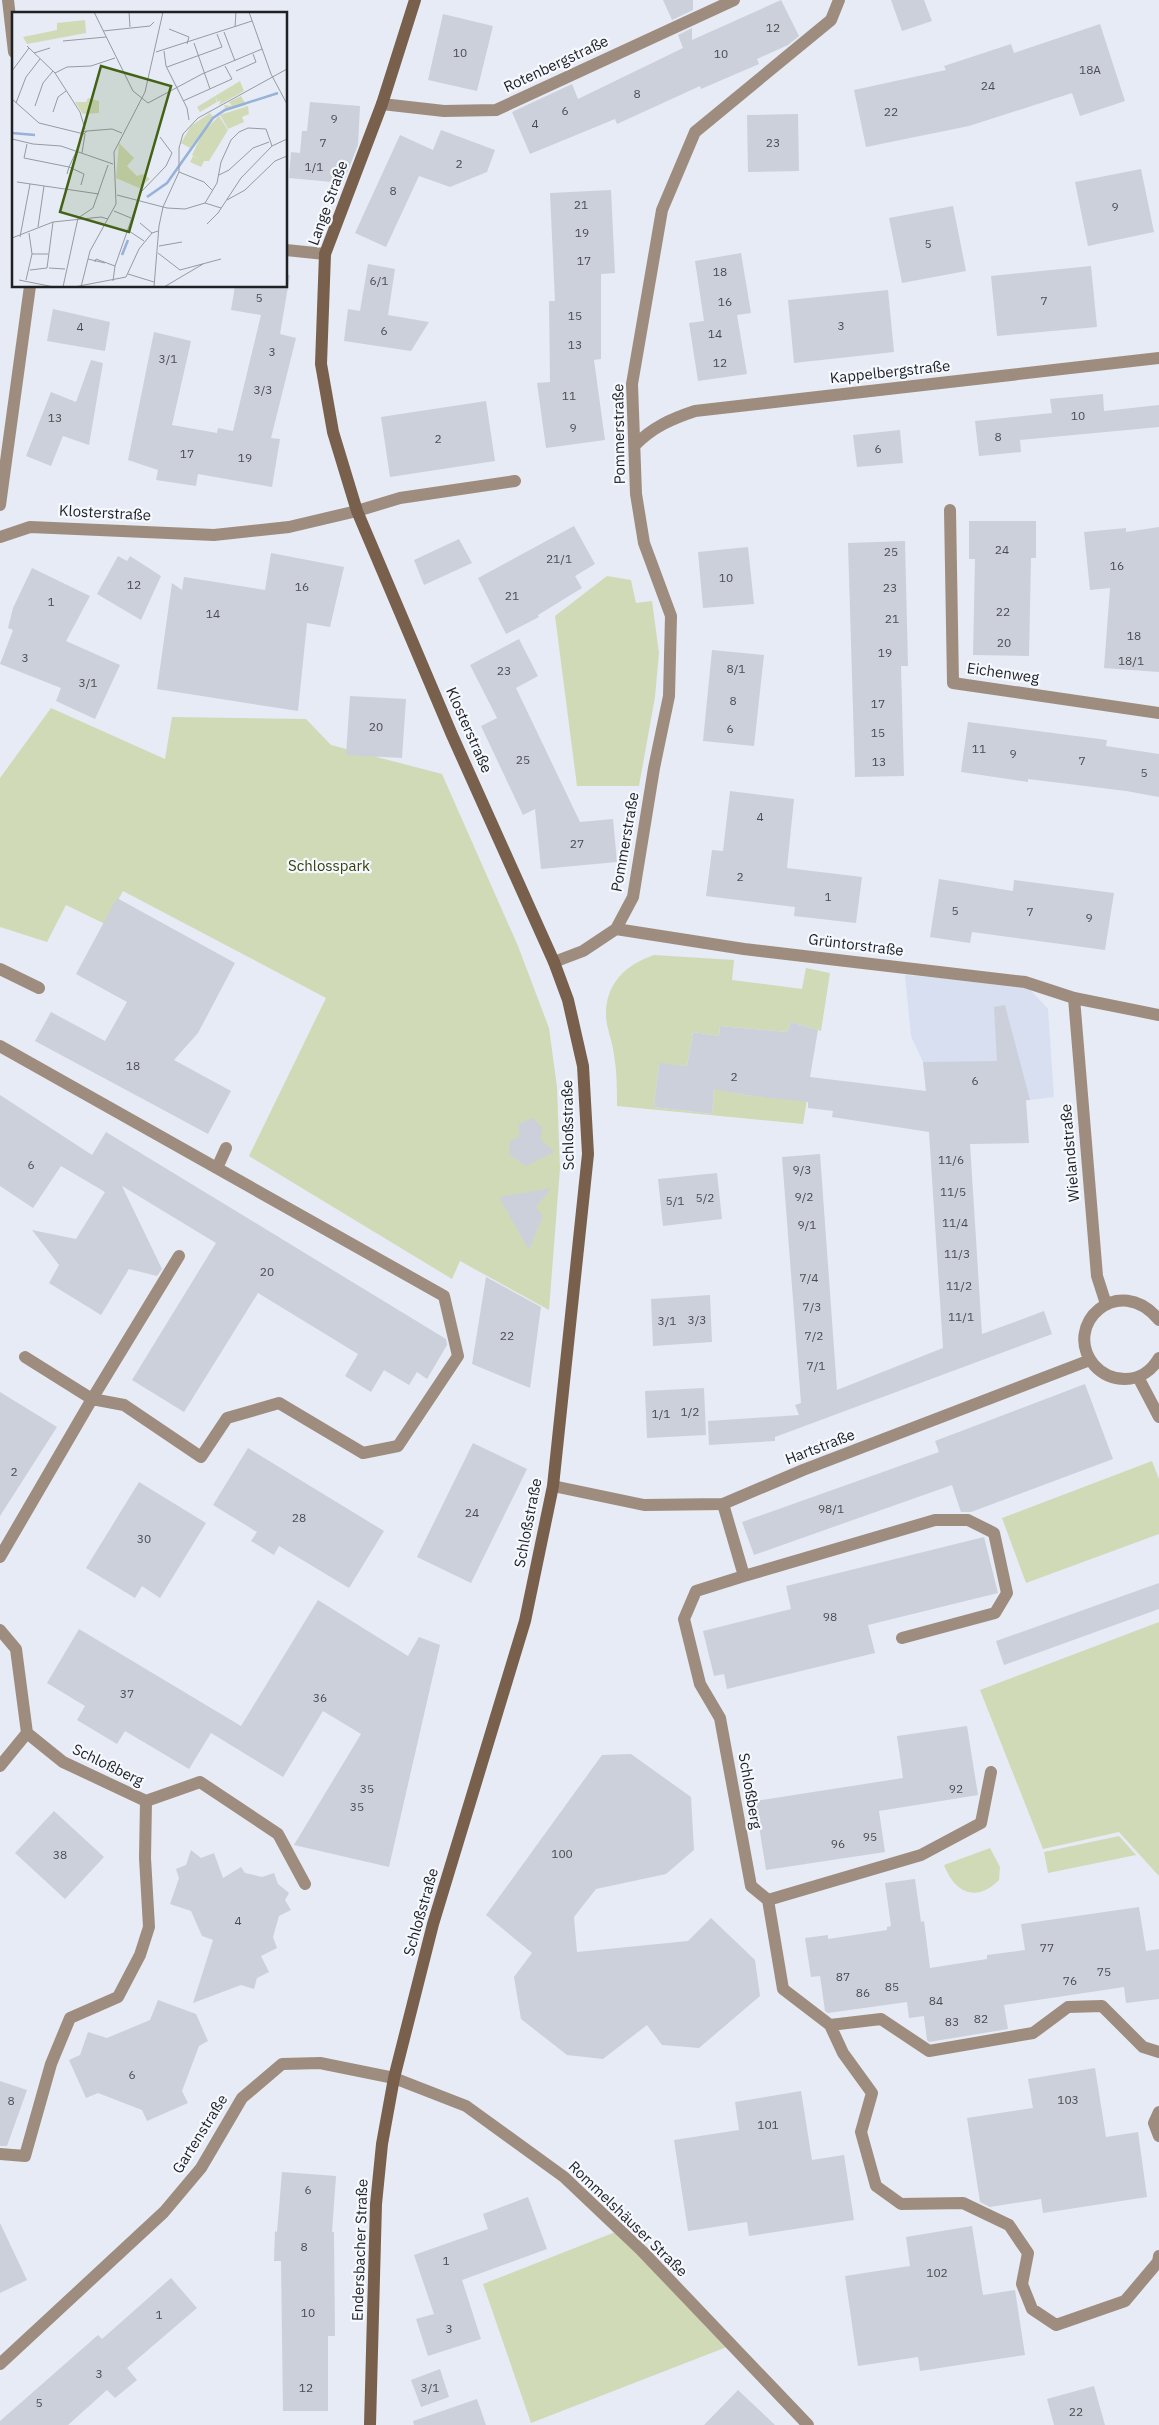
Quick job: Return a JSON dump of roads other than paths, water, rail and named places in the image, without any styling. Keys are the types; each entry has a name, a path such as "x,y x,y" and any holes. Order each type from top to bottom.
{"main road":[{"name":"Lange Straße","path":"357,511 333,432 320,364 325,254 382,104 415,0"},
{"name":"Klosterstraße","path":"357,511 452,735 554,962"},
{"name":"Schloßstraße","path":"394,2078 433,1924 525,1621 553,1486 588,1154 580,1050 568,1000 554,962"},
{"name":"Endersbacher Straße","path":"370,2425 376,2204 382,2144 394,2078"}],"street":[{"path":"8,0 4,15 12,45"},
{"name":"Rotenbergstraße","path":"382,104 444,111 496,110 734,0"},
{"name":"Pommerstraße","path":"616,929 633,897 654,768 669,696 671,616 644,543 636,494 632,384 662,210 695,132 831,20 839,0"},
{"path":"288,250 325,254"},
{"path":"0,505 30,288"},
{"name":"Kappelbergstraße","path":"635,445 653,428 670,419 695,411 1159,358"},
{"name":"Klosterstraße","path":"0,537 30,527 214,535 289,527 357,511 400,498 515,481"},
{"name":"Eichenweg","path":"950,510 953,683 1159,713"},
{"path":"554,962 583,951 616,929"},
{"name":"Grüntorstraße","path":"616,929 744,948 1025,982 1074,998 1159,1015"},
{"path":"0,968 39,988"},
{"name":"Wielandstraße","path":"1074,998 1097,1276 1106,1304"},
{"path":"0,1046 444,1296 458,1356 398,1446 363,1453 279,1403 227,1418 201,1456 124,1405 92,1400 25,1357"},
{"path":"217,1168 226,1148"},
{"path":"0,1557 179,1256"},
{"path":"1159,1320 1149,1309 1136,1301 1120,1300 1106,1304 1096,1312 1088,1323 1085,1335 1086,1348 1090,1360 1097,1368 1116,1378 1138,1377 1148,1371 1159,1358"},
{"name":"Hartstraße","path":"553,1486 644,1505 723,1504 804,1470 1090,1360"},
{"path":"1138,1377 1159,1417"},
{"path":"723,1504 744,1576"},
{"name":"Schloßberg","path":"768,1900 751,1886 720,1718 700,1684 684,1619 696,1591 935,1520 968,1520 994,1533 1007,1593 995,1613 902,1638"},
{"path":"0,1630 16,1649 28,1733 0,1766"},
{"name":"Schloßberg","path":"28,1733 63,1762 146,1801 200,1782 278,1834 306,1884"},
{"path":"991,1772 981,1823 921,1855 768,1900 783,1989 830,2025 843,2053 872,2093 861,2132 876,2186 901,2204 963,2203 1009,2225 1028,2253 1022,2284 1032,2309 1056,2325 1125,2301 1158,2262 1159,2256"},
{"path":"0,2154 25,2156 51,2064 70,2018 118,1997 140,1955 149,1927 145,1858 146,1801"},
{"path":"830,2025 881,2019 929,2051 1033,2033 1068,2008 1102,2006 1143,2047 1159,2052"},
{"name":"Gartenstraße","path":"0,2364 164,2212 202,2168 242,2098 282,2064 320,2063 394,2078"},
{"name":"Rommelshäuser Straße","path":"394,2078 466,2106 564,2177 642,2251 808,2425"},
{"path":"1159,2112 1154,2123 1159,2136"}],"park label":[{"name":"Schlosspark","path":"329,866"}]}
